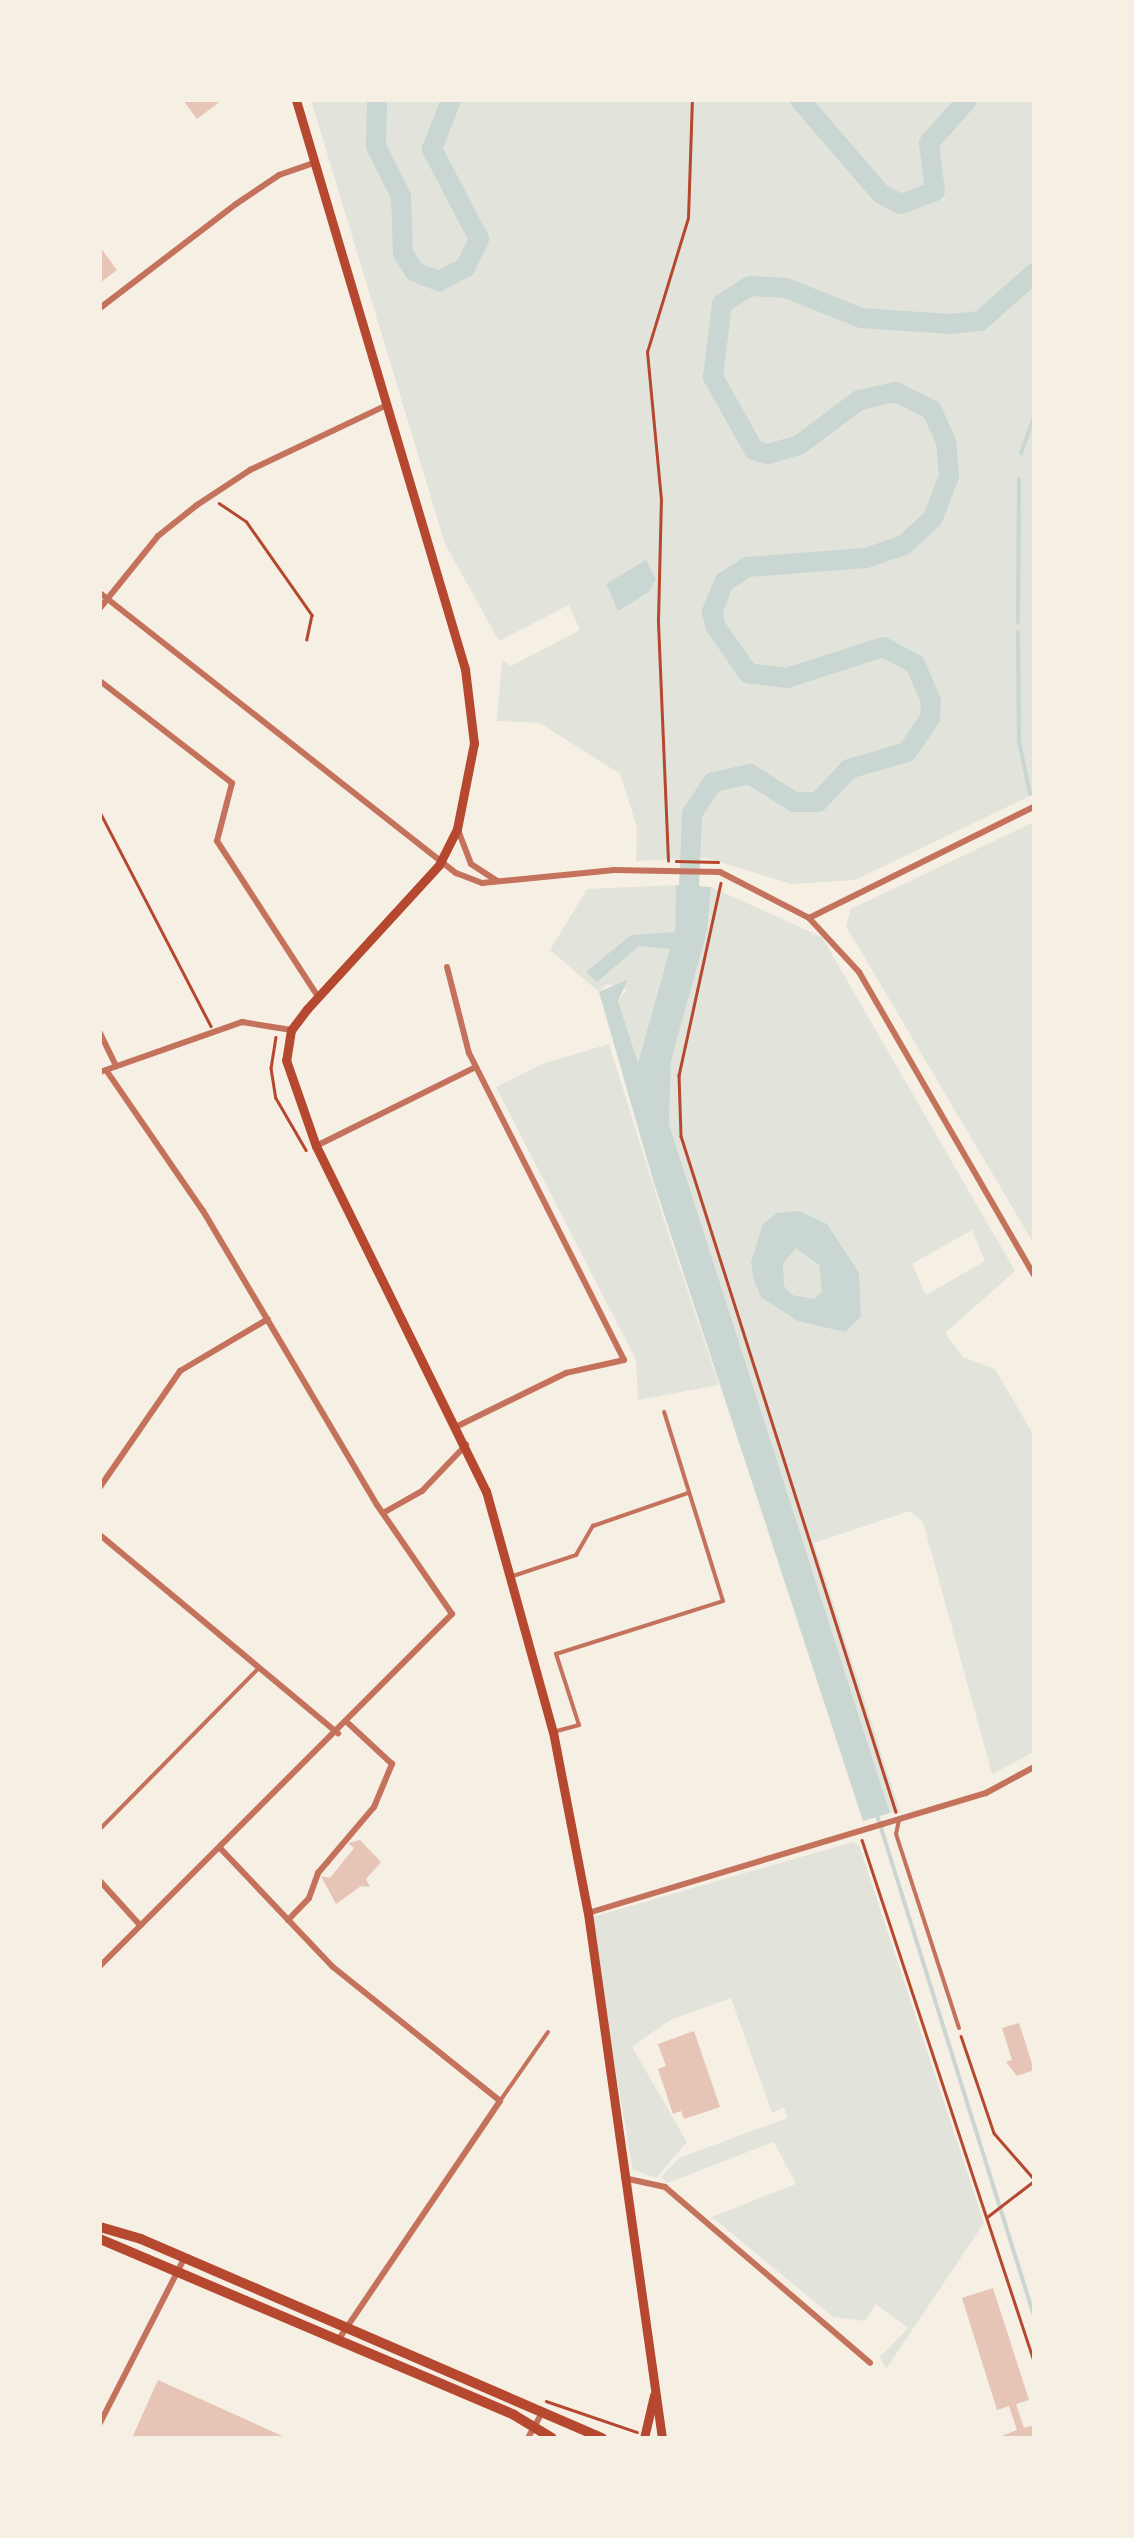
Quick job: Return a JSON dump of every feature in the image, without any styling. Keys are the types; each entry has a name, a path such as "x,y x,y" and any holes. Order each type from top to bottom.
{"main road":[{"path":"296,100 473,705 474,744 457,829 439,865 417,896 318,995 291,1030 286,1060 316,1146 466,1445 510,1578 553,1732 588,1914 662,2438"},
{"path":"100,2227 337,2340 535,2426 552,2438"},
{"path":"100,2239 182,2264 602,2438"},
{"path":"644,2438 655,2392"}],"street":[{"path":"100,308 250,194 314,163"},
{"path":"100,608 158,536 210,497 250,470 385,406"},
{"path":"100,593 439,865 498,882 671,864 758,887 809,918 834,938 1034,1275"},
{"path":"100,681 232,782 217,841 318,995"},
{"path":"809,918 1034,807"},
{"path":"457,829 470,864 498,882"},
{"path":"447,967 476,1066 624,1360 566,1373 458,1426"},
{"path":"100,1966 138,1924 348,1723 452,1614 384,1513 204,1211 103,1071 214,1031 260,1020 291,1030"},
{"path":"100,1034 116,1066"},
{"path":"316,1146 476,1066"},
{"path":"100,1487 180,1371 268,1319"},
{"path":"384,1513 422,1491 466,1445"},
{"path":"100,1535 338,1733"},
{"path":"288,1920 310,1898 318,1873 374,1807 392,1764 348,1723"},
{"path":"588,1914 986,1793 1034,1767"},
{"path":"220,1848 370,2000 500,2101 337,2340"},
{"path":"100,1881 138,1924"},
{"path":"623,2177 665,2187 870,2362"},
{"path":"100,2423 182,2264"},
{"path":"528,2438 542,2413"}],"lane":[{"path":"553,1732 578,1725 556,1654 723,1600 664,1412"},
{"path":"510,1578 576,1555 593,1526 688,1493"},
{"path":"100,1829 260,1668"},
{"path":"896,1821 896,1834 958,2028"},
{"path":"500,2101 548,2032"}],"path":[{"path":"692,100 688,218 647,352 661,500 658,620 671,864 708,861"},
{"path":"210,497 246,521 312,615 307,639"},
{"path":"100,812 214,1031"},
{"path":"722,895 679,1075 680,1136 896,1821"},
{"path":"859,1832 1034,2360"},
{"path":"958,2028 994,2133 1034,2180 987,2217"},
{"path":"540,2399 630,2430"}],"shaded area":[{"path":"311,100 1034,100 1034,794 855,880 792,884 706,858 636,861 637,827 620,774 540,723 497,721 502,660 511,666 580,630 569,605 499,641 445,544"},
{"path":"646,560 656,579 650,591 618,611 606,584"},
{"path":"1034,822 1034,1244 846,926 851,909"},
{"path":"676,885 675,932 638,1064 618,1001 627,989 607,984 599,992 550,950 587,889"},
{"path":"676,885 711,887 707,931 671,1061 669,1124 890,1813 863,1821 653,1180 599,992 628,979 618,1001 638,1063 670,949 639,946 597,982 586,972 631,935 675,932"},
{"path":"711,887 822,937 1015,1271 945,1333 963,1357 995,1369 1034,1436 1034,1752 992,1774 923,1522 910,1511 814,1543 900,1811 890,1813 669,1124 671,1061 707,931","holes":["972,1230 985,1261 926,1295 912,1264"]},
{"path":"609,1044 719,1385 638,1400 636,1360 496,1087 542,1064"},
{"path":"799,1211 827,1224 859,1273 861,1316 845,1332 798,1321 761,1297 751,1262 763,1224 777,1213","holes":["796,1248 819,1265 822,1291 815,1299 792,1295 784,1286 783,1263"]},
{"path":"853,1842 859,1845 984,2223 886,2369 880,2357 908,2328 876,2304 865,2321 833,2317 712,2217 796,2184 774,2142 667,2183 661,2177 679,2158 787,2118 784,2107 772,2113 731,1998 670,2020 632,2047 687,2142 656,2178 633,2170 589,1918"}],"building":[{"path":"183,100 222,100 197,119"},
{"path":"100,247 117,270 100,283"},
{"path":"360,1840 381,1862 366,1879 370,1887 361,1886 336,1904 321,1876 330,1878 354,1848 348,1843"},
{"path":"1019,2023 1034,2070 1017,2076 1006,2062 1012,2060 1002,2028"},
{"path":"694,2031 720,2107 684,2119 681,2111 673,2114 658,2069 666,2066 658,2044"},
{"path":"993,2288 1029,2400 1016,2404 1024,2428 1034,2425 1034,2438 996,2438 1017,2430 1009,2406 997,2410 962,2298"},
{"path":"158,2380 207,2402 287,2438 132,2438"}],"waterway":[{"path":"377,100 376,146 401,196 403,253 415,272 439,281 465,268 479,239 432,149 451,100"},
{"path":"800,100 881,194 901,204 935,191 929,143 967,100"},
{"path":"688,911 692,814 713,782 750,774 794,802 818,802 849,769 907,752 930,718 931,701 915,664 883,647 787,678 748,673 716,627 712,612 724,582 747,567 866,558 904,545 933,518 949,476 946,442 932,410 895,392 859,400 799,445 767,454 754,450 713,377 722,304 750,286 786,288 861,318 950,324 980,321 1034,273"},
{"path":"1021,453 1034,417"},
{"path":"1018,622 1019,479"},
{"path":"1018,632 1019,741 1030,794"},
{"path":"877,1815 1034,2316"}]}
